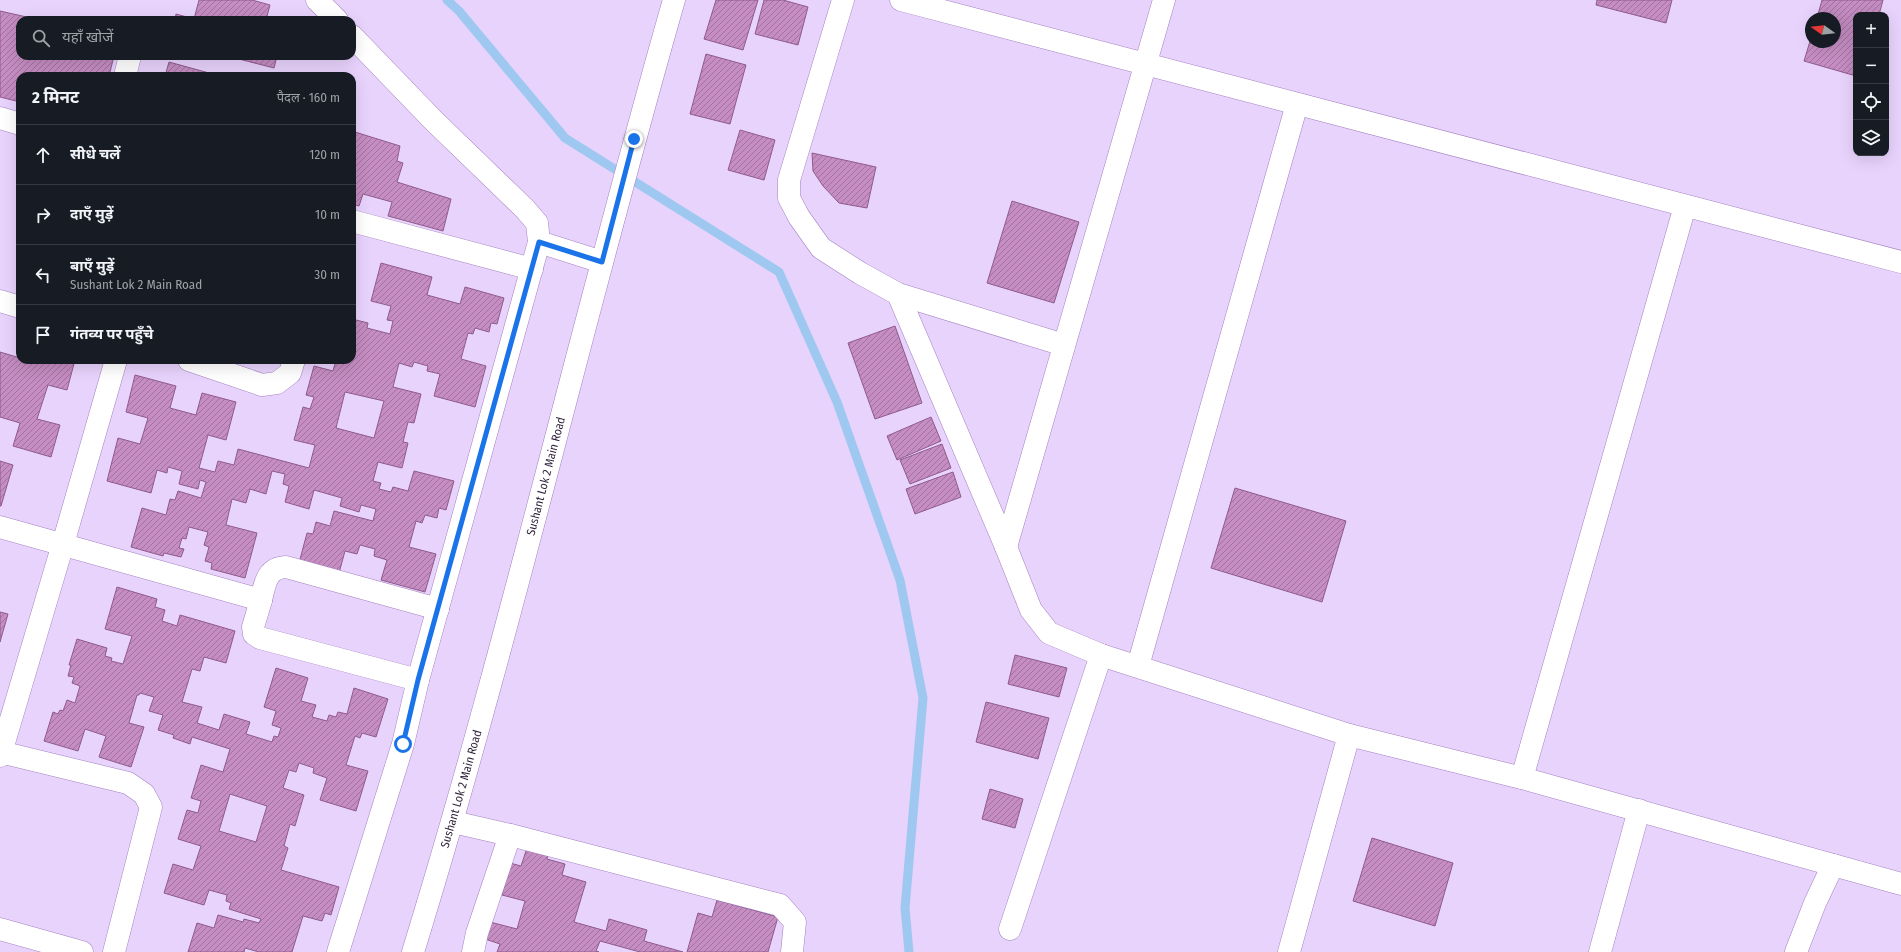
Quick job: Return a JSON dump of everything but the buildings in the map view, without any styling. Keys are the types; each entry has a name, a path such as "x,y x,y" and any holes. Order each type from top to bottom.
{"street":[{"path":"317,0 333,16"},
{"name":"Sushant Lok 2 Main Road","path":"413,952 453,822 628,161 673,0"},
{"path":"843,0 789,180 789,198 799,217 821,248 860,273 898,294 1064,345"},
{"path":"901,0 1901,262"},
{"path":"1006,547 1147,65 1164,0"},
{"path":"338,952 403,744 418,680 539,242 537,223 525,209 433,120 356,40"},
{"path":"126,72 129,60"},
{"path":"1138,666 1297,104"},
{"path":"1522,778 1685,206"},
{"path":"356,222 532,269"},
{"path":"539,242 602,262"},
{"path":"898,294 1006,547 1031,610 1049,633 1102,655 1349,735 1522,778 1901,884"},
{"path":"0,301 16,306"},
{"path":"114,952 151,807 144,794 128,783 0,753 63,544 115,364"},
{"path":"202,364 262,385 277,383 290,372 293,364"},
{"path":"0,527 261,600"},
{"path":"418,680 260,638 254,634 253,627 268,576 277,568 286,567 438,609"},
{"path":"1010,929 1102,655"},
{"path":"1289,952 1349,735"},
{"path":"1600,952 1639,810"},
{"path":"453,822 510,835 780,905 795,922 792,952"},
{"path":"473,952 477,933 510,835"},
{"path":"1796,952 1815,903 1833,865"},
{"path":"0,929 82,952"}],"waterway":[{"path":"447,0 459,11 565,138 779,272 837,402 900,580 923,698 905,908 909,952"}],"route":[{"path":"403,744 418,680 539,242 602,262 634,139"}]}
